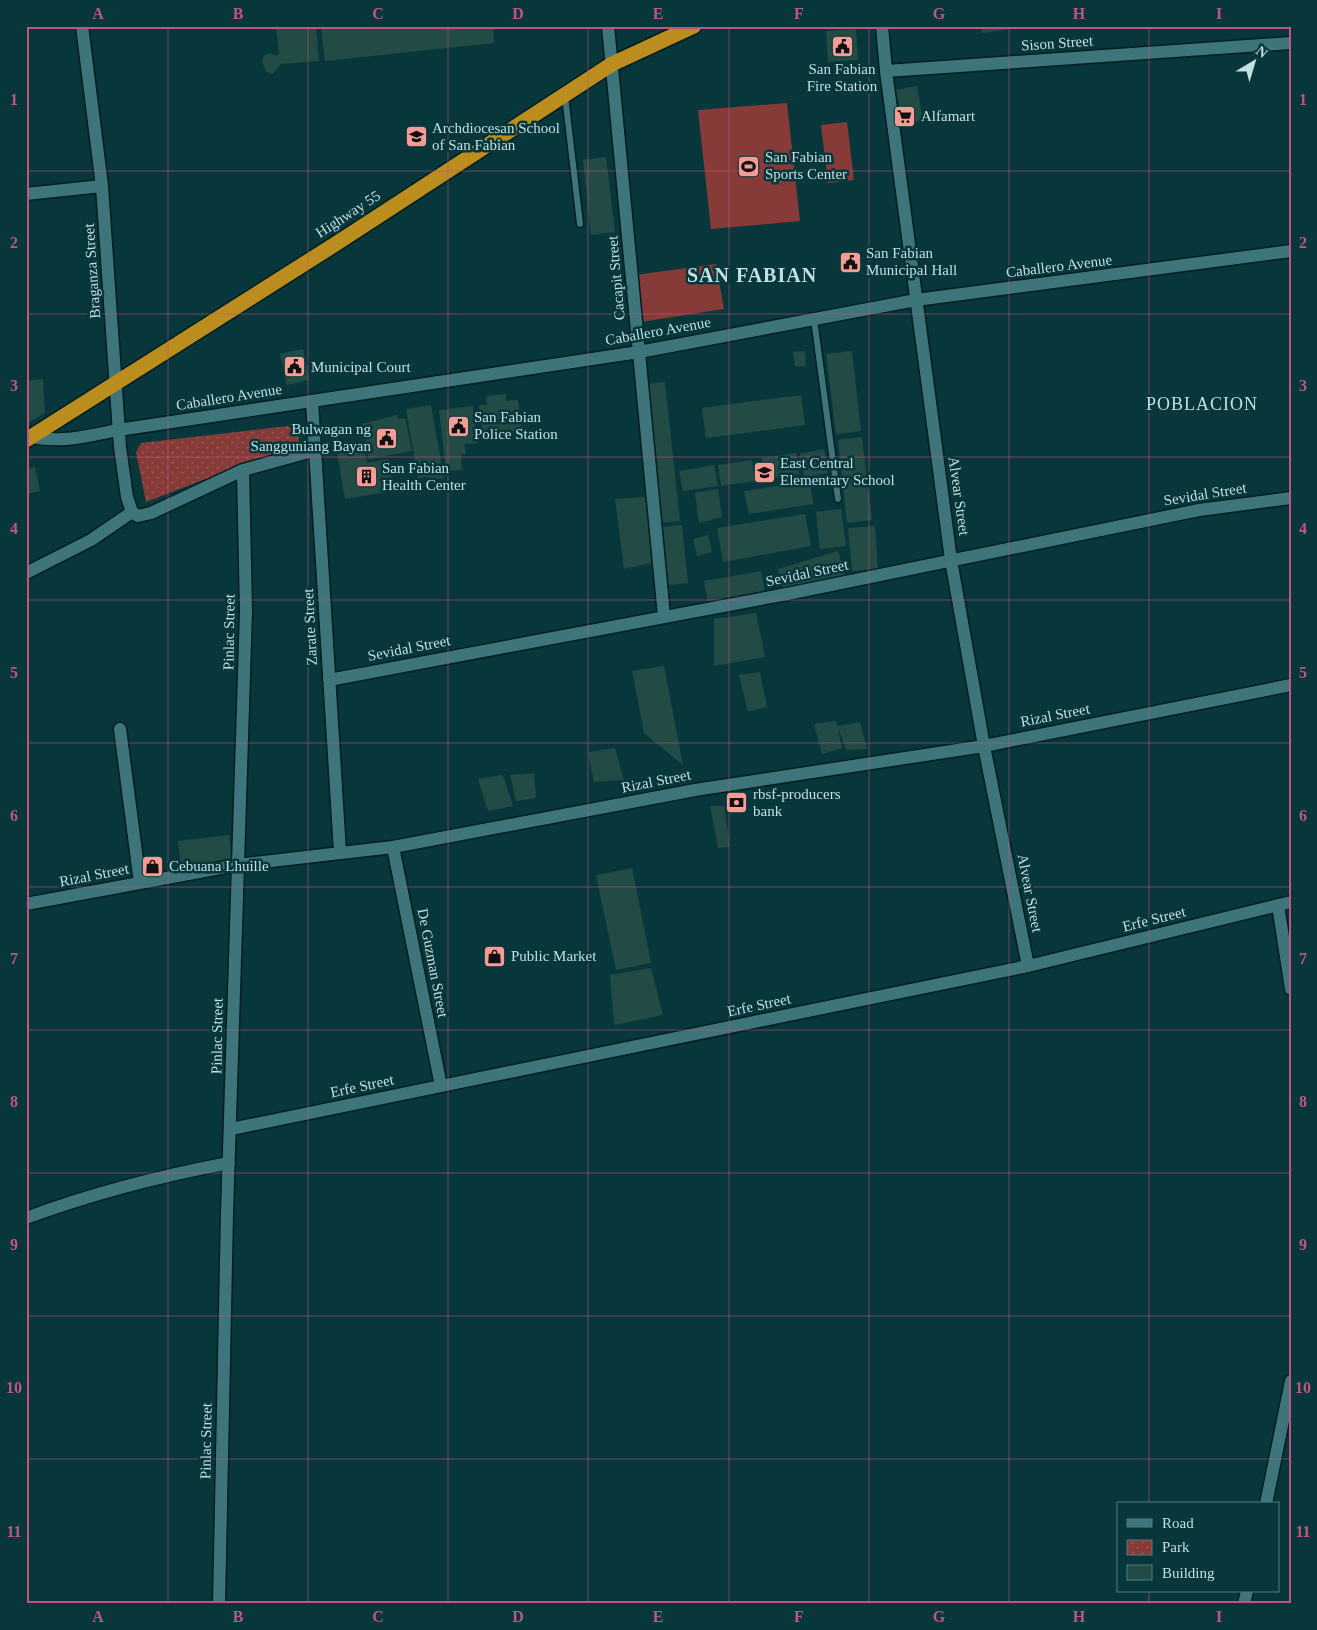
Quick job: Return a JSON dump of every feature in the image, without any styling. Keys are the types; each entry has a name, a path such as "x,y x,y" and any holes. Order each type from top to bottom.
{"highway":[{"name":"Highway 55","path":"29,439 612,64 694,26"}],"street":[{"name":"Braganza Street","path":"82,26 102,186 118,430 125,488 132,512"},
{"name":"Cacapit Street","path":"608,26 664,616"},
{"name":"Alvear Street","path":"882,26 886,71 951,560 984,746 1028,966"},
{"name":"Sison Street","path":"886,71 1291,43"},
{"path":"26,194 102,186"},
{"name":"Caballero Avenue","path":"29,439 58,441 118,430 639,352 916,300 1291,251"},
{"name":"Zarate Street","path":"312,401 340,852"},
{"path":"26,574 83,544 132,512 138,516 151,513 243,470 316,450"},
{"name":"Pinlac Street","path":"219,1604 237,865 246,611 243,470"},
{"name":"Sevidal Street","path":"329,680 787,594 1199,510 1291,498"},
{"name":"Rizal Street","path":"26,904 237,865 393,847 695,790 984,746 1291,685"},
{"path":"120,729 140,883"},
{"name":"De Guzman Street","path":"393,847 441,1086"},
{"path":"1284,904 1291,989"},
{"name":"Erfe Street","path":"231,1129 1028,966 1284,904"},
{"path":"26,1218 104,1192 157,1177 229,1164"},
{"path":"1266,1502 1291,1381"}],"lane":[{"path":"565,94 580,224"},
{"path":"814,319 838,499"}],"green space":[{"name":"San Fabian Sports Center","path":"787,103 800,221 711,229 698,110"},
{"path":"847,122 854,180 828,183 821,125"},
{"path":"716,264 724,309 641,322 635,275"},
{"path":"288,426 298,434 299,442 295,450 247,463 146,502 136,452 141,443"}],"building":[{"path":"276,26 316,26 319,61 281,64 272,74 266,71 262,61 265,55 270,53 277,56 279,53"},
{"path":"321,26 493,26 494,43 325,61"},
{"path":"981,26 1010,26 1010,29 982,33"},
{"name":"San Fabian Fire Station","path":"856,29 858,60 828,62 826,31"},
{"path":"917,86 923,120 903,124 896,90"},
{"path":"606,157 615,232 591,235 583,160"},
{"name":"Municipal Court","path":"303,349 309,380 287,385 280,354"},
{"path":"805,351 806,366 795,367 793,352"},
{"path":"852,351 861,431 836,434 826,354"},
{"path":"43,379 45,413 26,424 26,381"},
{"path":"665,382 680,521 662,523 647,384"},
{"path":"506,394 506,401 518,400 522,430 483,435 479,405 487,405 486,396"},
{"path":"801,395 805,425 706,438 702,408"},
{"path":"431,405 444,478 430,480 429,477 418,478 406,409"},
{"name":"San Fabian Police Station","path":"473,406 477,443 464,444 466,454 461,454 462,470 446,471 439,410"},
{"name":"Bulwagan ng Sangguniang Bayan","path":"397,415 398,419 405,418 412,451 369,459 362,424"},
{"path":"862,437 872,520 847,523 838,440"},
{"name":"San Fabian Health Center","path":"364,447 367,463 388,459 394,491 345,499 337,452"},
{"path":"824,449 828,473 804,477 800,454"},
{"path":"796,453 799,474 765,479 762,458"},
{"path":"752,460 755,481 721,486 718,465"},
{"path":"714,465 718,486 683,491 679,471"},
{"path":"35,467 40,491 26,494 26,469"},
{"path":"810,481 813,504 749,514 744,491"},
{"path":"718,489 722,517 699,523 695,493"},
{"path":"646,497 652,563 624,569 615,499"},
{"path":"841,509 846,546 820,549 816,512"},
{"path":"805,514 811,546 723,562 717,528"},
{"path":"682,525 688,583 668,585 662,527"},
{"path":"875,526 878,569 852,571 848,528"},
{"path":"708,535 712,552 697,556 693,539"},
{"path":"838,551 845,575 785,593 778,569"},
{"path":"761,571 765,593 708,603 704,581"},
{"path":"756,613 765,657 714,666 714,619"},
{"path":"664,666 683,765 644,733 632,671"},
{"path":"760,672 767,707 748,712 739,675"},
{"path":"836,721 842,748 822,754 814,724"},
{"path":"860,722 867,749 847,750 837,726"},
{"path":"615,748 624,780 594,782 588,752"},
{"path":"534,773 536,798 516,801 510,775"},
{"path":"503,775 513,806 488,811 478,779"},
{"path":"710,806 724,806 730,847 718,848"},
{"path":"229,835 232,861 181,866 178,841"},
{"path":"632,868 651,963 616,970 596,875"},
{"path":"651,968 663,1015 614,1025 610,975"}],"place":[{"name":"San Fabian Fire Station","path":"842,46"},
{"name":"Alfamart","path":"905,116"},
{"name":"Archdiocesan School of San Fabian","path":"416,137"},
{"name":"San Fabian Sports Center","path":"749,166"},
{"name":"San Fabian Municipal Hall","path":"850,262"},
{"name":"Municipal Court","path":"295,367"},
{"name":"San Fabian Police Station","path":"458,426"},
{"name":"Bulwagan ng Sangguniang Bayan","path":"387,438"},
{"name":"East Central Elementary School","path":"764,472"},
{"name":"San Fabian Health Center","path":"366,477"},
{"name":"rbsf-producers bank","path":"737,803"},
{"name":"Cebuana Lhuille","path":"153,866"},
{"name":"Public Market","path":"495,956"}],"district":[{"name":"SAN FABIAN","path":"752,275"},
{"name":"POBLACION","path":"1202,404"}]}
